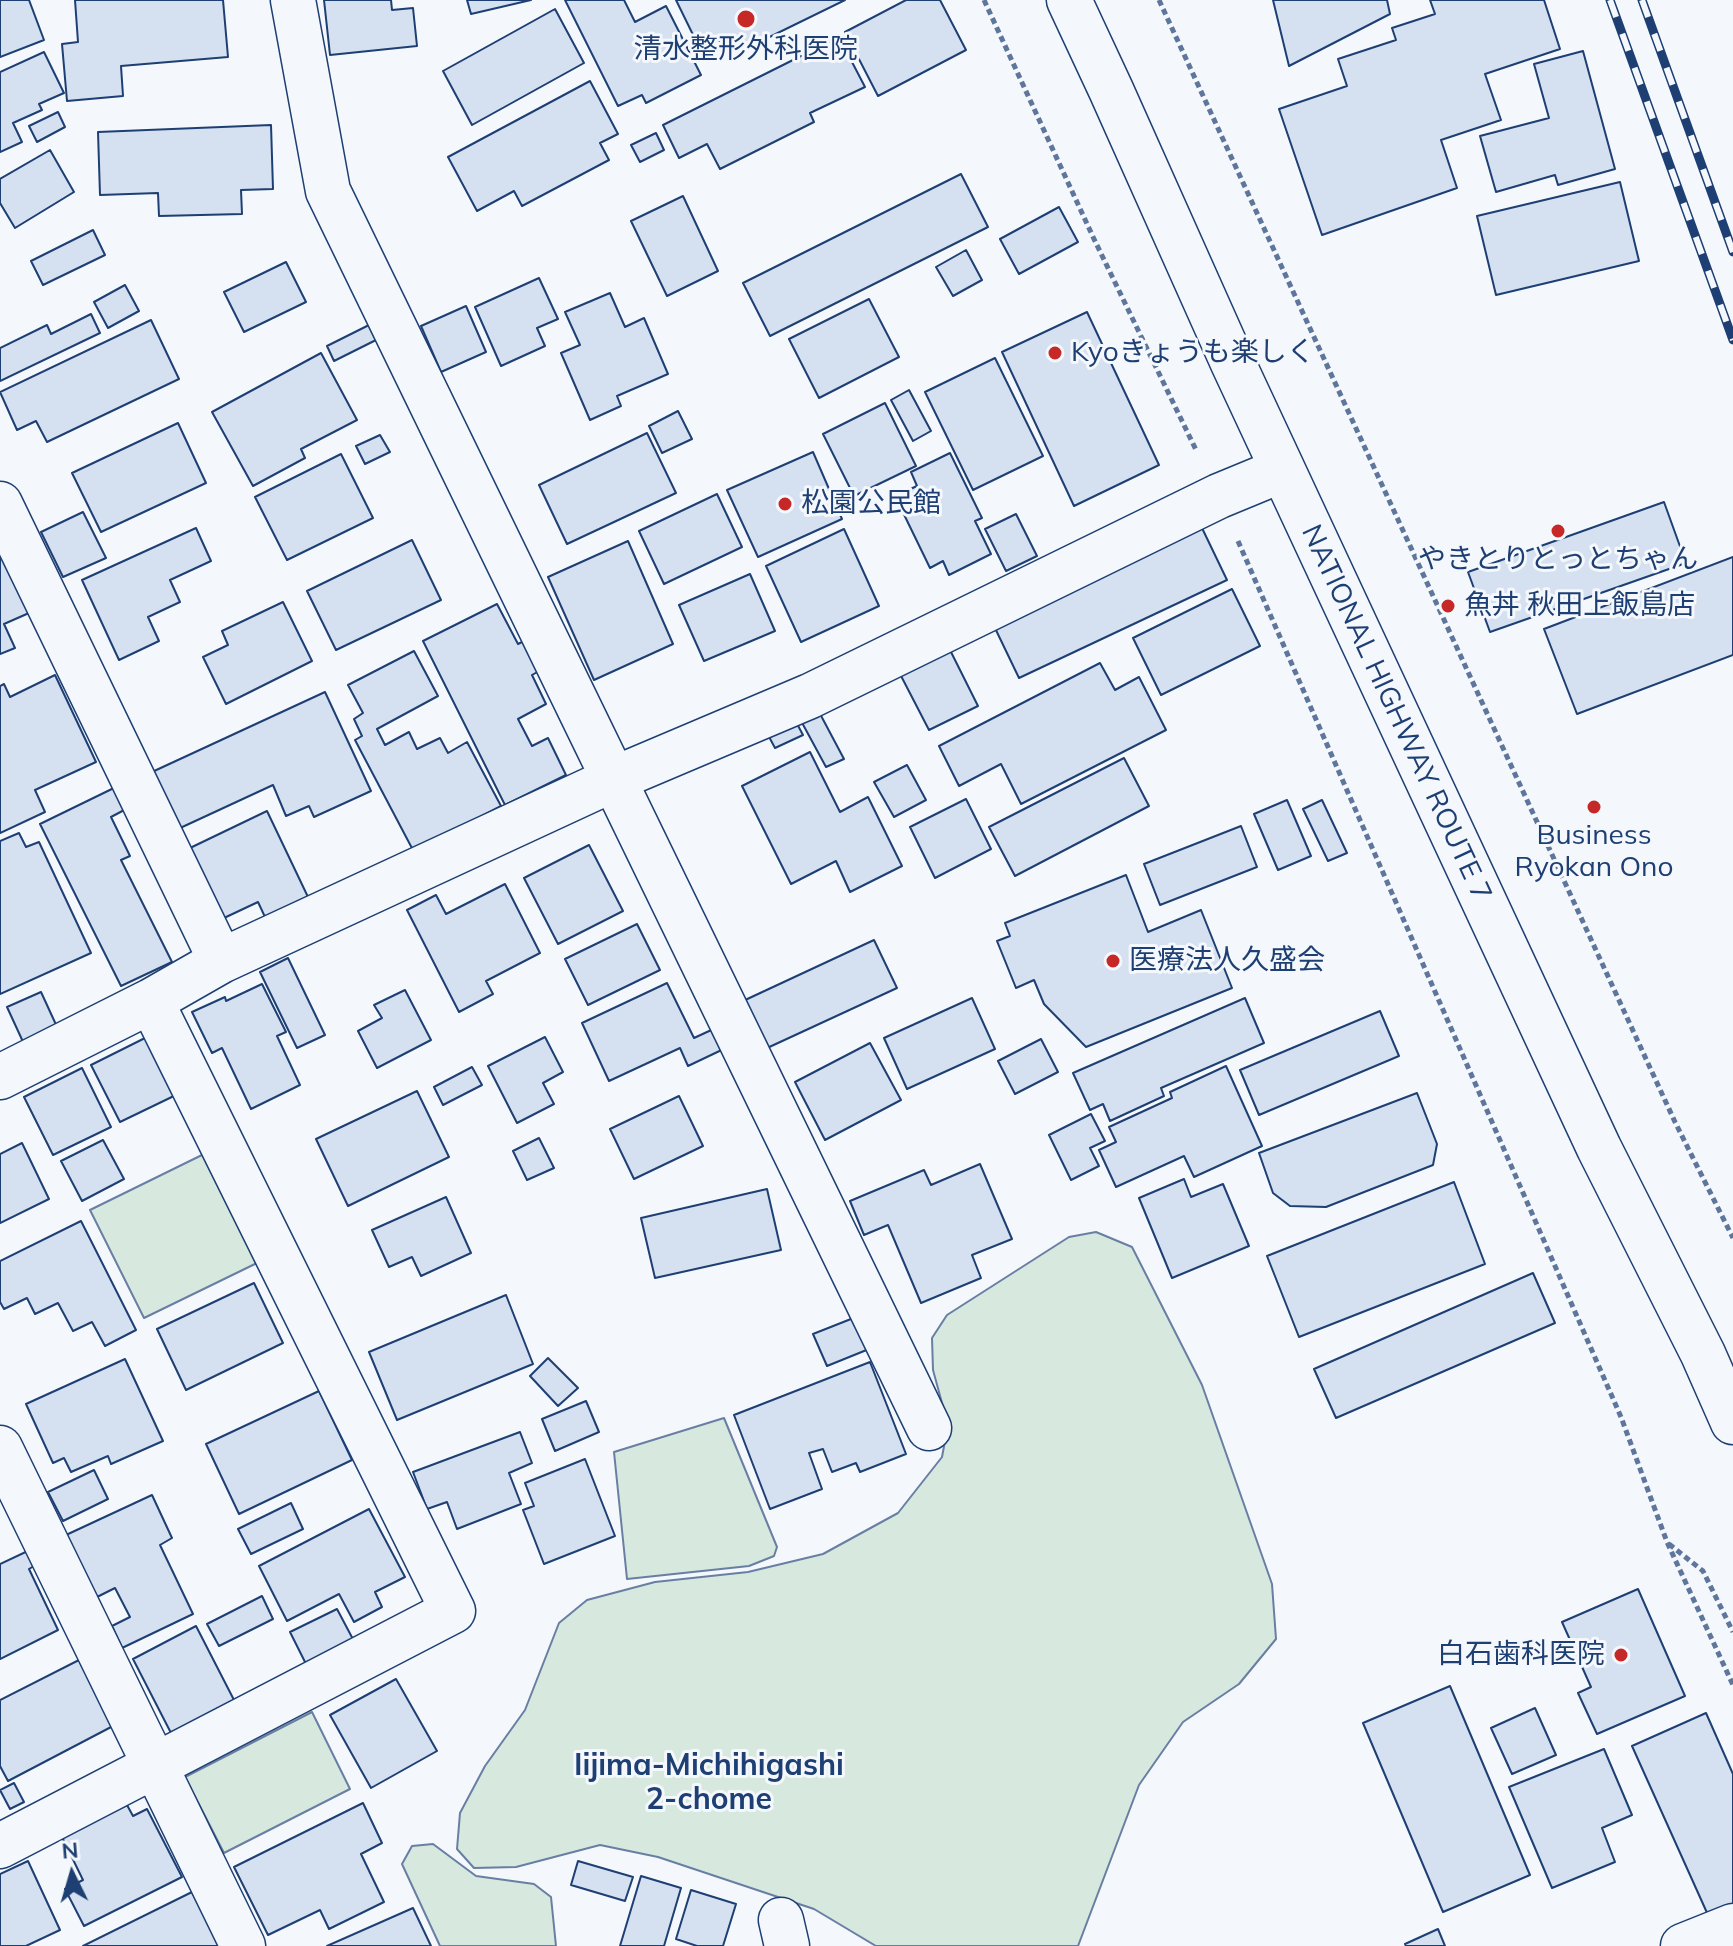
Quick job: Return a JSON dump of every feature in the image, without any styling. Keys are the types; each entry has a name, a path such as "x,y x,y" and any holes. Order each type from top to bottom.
{"main road":[{"path":"293,0 328,191 929,1428"},
{"name":"NATIONAL HIGHWAY ROUTE 7","path":"1069,0 1282,470 1599,1148 1703,1354 1733,1422"},
{"path":"0,1077 151,1001 221,961 614,779 810,696 1219,496 1282,470"},
{"path":"0,504 221,961"},
{"path":"0,1846 453,1611 151,1001"},
{"path":"0,1448 243,1946"},
{"path":"1683,1946 1733,1926"}],"path":[{"path":"984,0 1094,239 1219,496 1621,1417 1667,1542 1733,1685"},
{"path":"1159,0 1675,1122 1733,1238"},
{"path":"1667,1542 1703,1571 1733,1632"}],"shaded area":[{"path":"204,1154 257,1263 144,1318 90,1210"},
{"path":"1096,1232 1132,1247 1202,1385 1272,1584 1276,1639 1239,1684 1183,1722 1139,1785 1078,1946 876,1946 814,1909 658,1857 600,1845 516,1867 474,1868 457,1849 460,1813 485,1766 525,1710 559,1623 587,1600 655,1582 748,1572 823,1554 898,1513 942,1457 948,1425 933,1370 932,1338 947,1315 1069,1237"},
{"path":"724,1418 777,1547 774,1556 749,1566 627,1579 614,1452"},
{"path":"312,1712 350,1789 224,1853 185,1777"},
{"path":"433,1844 476,1876 534,1884 551,1897 556,1946 440,1946 402,1864 412,1846"}],"building":[{"path":"0,0 29,0 44,40 0,57"},
{"path":"75,0 223,0 228,57 121,66 123,96 67,101 62,44 78,42"},
{"path":"324,0 391,0 392,10 413,8 417,46 330,55"},
{"path":"467,0 531,0 471,14"},
{"path":"565,0 624,0 635,22 666,6 701,75 646,103 642,95 618,106"},
{"name":"清水整形外科医院","path":"676,0 845,0 745,49 711,38 698,45"},
{"path":"906,0 940,0 966,50 878,96 845,32"},
{"path":"1273,0 1387,0 1390,14 1289,66"},
{"path":"1430,0 1544,0 1560,49 1485,74 1501,120 1441,140 1457,188 1322,235 1279,109 1347,86 1338,59 1396,40 1392,28 1435,14"},
{"path":"555,9 584,63 472,125 443,71"},
{"path":"839,37 865,87 810,113 814,122 720,169 707,144 679,158 663,125"},
{"path":"1583,51 1615,169 1558,185 1555,175 1496,192 1480,136 1549,118 1534,64"},
{"path":"44,52 64,93 39,104 42,110 13,123 22,142 0,152 0,72"},
{"path":"590,81 618,134 600,143 609,160 522,206 514,191 477,211 448,157"},
{"path":"58,112 65,127 37,142 29,126"},
{"path":"271,125 273,189 241,190 242,214 159,216 158,193 100,195 98,132"},
{"path":"656,133 664,150 640,162 631,145"},
{"path":"50,150 74,192 15,228 0,203 0,179"},
{"path":"961,174 988,227 770,336 743,283"},
{"path":"1620,182 1639,261 1496,295 1477,216"},
{"path":"683,196 718,271 667,296 631,221"},
{"path":"1059,207 1078,242 1019,274 1000,239"},
{"path":"93,230 105,255 43,285 31,261"},
{"path":"966,250 982,280 953,296 936,267"},
{"path":"286,262 306,302 244,332 224,292"},
{"path":"539,278 558,319 537,328 545,346 501,366 475,307"},
{"path":"125,285 139,311 108,328 94,302"},
{"path":"610,293 625,327 644,318 668,374 617,396 621,406 590,420 561,353 580,345 565,312"},
{"path":"869,299 899,357 819,398 789,339"},
{"path":"466,306 486,352 441,372 421,326"},
{"path":"1087,312 1159,465 1074,506 1002,352"},
{"path":"91,314 100,333 0,381 0,348 47,325 51,334"},
{"path":"151,320 179,379 47,442 36,421 17,430 0,392"},
{"path":"369,325 376,340 334,361 327,346"},
{"path":"321,353 357,420 301,449 305,458 253,486 212,412"},
{"path":"995,358 1043,456 973,490 925,392"},
{"path":"909,390 931,431 913,441 891,400"},
{"path":"885,403 916,466 854,496 823,434"},
{"path":"678,411 692,439 662,453 649,426"},
{"path":"178,423 206,483 101,532 72,473"},
{"path":"647,433 676,493 567,544 539,485"},
{"path":"380,435 390,452 365,464 356,446"},
{"name":"松園公民館","path":"813,452 842,519 758,557 727,490"},
{"path":"950,453 982,518 975,521 991,554 949,575 943,561 930,568 895,496 917,486 911,472"},
{"path":"341,454 373,518 287,560 255,497"},
{"path":"717,494 742,547 664,584 639,531"},
{"path":"1664,502 1686,563 1490,632 1468,572"},
{"path":"83,512 106,558 63,577 41,532"},
{"path":"1016,514 1037,556 1006,571 985,529"},
{"path":"196,528 211,561 170,580 180,602 148,617 159,641 119,660 82,580"},
{"path":"1202,528 1227,580 1019,678 994,626"},
{"path":"844,529 879,606 801,642 766,566"},
{"path":"412,540 441,600 336,650 307,591"},
{"path":"628,541 673,644 594,680 548,577"},
{"path":"0,551 29,613 4,624 15,648 0,654"},
{"path":"1733,557 1733,655 1577,714 1544,629"},
{"path":"750,574 775,631 704,661 679,605"},
{"path":"1232,589 1260,646 1161,695 1133,638"},
{"path":"283,602 312,661 226,704 203,657 228,645 222,631"},
{"path":"497,604 518,644 526,640 541,670 532,675 546,704 518,719 532,746 548,738 566,775 505,805 423,641"},
{"path":"948,646 978,706 929,730 899,672"},
{"path":"414,651 438,696 377,729 385,745 409,732 417,749 440,738 448,753 467,742 501,806 414,852 355,740 362,736 354,719 363,713 348,685"},
{"path":"1100,663 1115,690 1139,677 1166,730 1021,804 1001,764 959,786 939,746"},
{"path":"55,675 96,762 35,790 45,812 0,833 0,686 4,684 10,697"},
{"path":"325,692 371,791 314,817 309,806 286,816 273,785 178,829 152,772"},
{"path":"818,710 844,759 826,767 800,719"},
{"path":"795,720 803,735 775,748 767,733"},
{"path":"810,752 840,812 868,797 902,866 850,892 836,861 791,884 742,786"},
{"path":"1124,758 1149,806 1015,876 989,827"},
{"path":"907,765 926,800 894,817 874,782"},
{"path":"118,786 128,808 111,817 130,856 121,860 172,962 121,986 40,824"},
{"path":"966,799 991,849 935,878 910,827"},
{"path":"1287,800 1311,856 1278,870 1254,814"},
{"path":"1322,800 1347,853 1328,861 1303,809"},
{"path":"267,811 308,897 265,917 258,902 224,918 190,848"},
{"path":"1241,826 1257,867 1160,905 1144,864"},
{"path":"19,833 26,847 39,842 91,953 0,994 0,841"},
{"path":"589,845 623,911 558,944 524,878"},
{"name":"医療法人久盛会","path":"1126,875 1148,932 1201,910 1232,988 1086,1047 1044,1004 1034,980 1016,988 997,941 1010,936 1005,923"},
{"path":"505,884 540,953 486,981 493,994 459,1012 407,910 436,895 446,914"},
{"path":"637,924 660,970 588,1005 565,959"},
{"path":"874,940 897,988 765,1049 743,1001"},
{"path":"288,958 325,1035 297,1048 260,972"},
{"path":"667,983 694,1038 720,1026 730,1046 688,1066 680,1048 609,1081 582,1023"},
{"path":"262,984 286,1032 277,1036 300,1085 251,1109 222,1048 212,1053 192,1012 225,997 226,1001"},
{"path":"405,990 431,1040 377,1068 358,1031 382,1018 374,1005"},
{"path":"41,992 58,1029 24,1044 7,1007"},
{"path":"972,998 995,1049 907,1089 884,1038"},
{"path":"1245,998 1264,1043 1161,1088 1164,1096 1110,1121 1103,1104 1090,1110 1073,1073"},
{"path":"1380,1011 1399,1056 1259,1115 1240,1070"},
{"path":"149,1036 178,1094 120,1122 91,1065"},
{"path":"545,1037 563,1072 543,1083 554,1104 517,1123 488,1066"},
{"path":"1041,1039 1058,1072 1015,1094 998,1061"},
{"path":"870,1043 901,1100 825,1140 795,1082"},
{"path":"1226,1066 1262,1146 1194,1177 1184,1156 1116,1187 1099,1150 1116,1142 1109,1127 1172,1098 1170,1092"},
{"path":"472,1067 482,1085 443,1105 434,1087"},
{"path":"82,1068 111,1127 53,1155 24,1097"},
{"path":"417,1091 449,1157 348,1206 316,1139"},
{"path":"1417,1093 1437,1144 1433,1165 1326,1207 1290,1206 1273,1193 1259,1153"},
{"path":"679,1096 703,1146 634,1179 610,1129"},
{"path":"1091,1114 1105,1141 1090,1148 1099,1166 1071,1180 1049,1135"},
{"path":"539,1138 554,1168 527,1180 513,1151"},
{"path":"103,1140 124,1179 82,1201 61,1161"},
{"path":"22,1143 49,1199 0,1223 0,1154"},
{"path":"980,1164 1012,1239 972,1255 981,1278 921,1303 888,1225 864,1235 850,1201 924,1170 931,1185"},
{"path":"1184,1179 1191,1197 1223,1184 1249,1246 1172,1278 1139,1198"},
{"path":"1454,1182 1485,1264 1299,1337 1267,1256"},
{"path":"767,1189 781,1250 655,1278 641,1218"},
{"path":"446,1197 471,1253 421,1276 412,1257 389,1267 372,1230"},
{"path":"81,1221 136,1330 105,1346 92,1322 73,1331 58,1303 35,1314 27,1298 4,1309 0,1302 0,1261"},
{"path":"1533,1273 1555,1323 1336,1418 1314,1369"},
{"path":"254,1283 283,1343 186,1390 157,1329"},
{"path":"506,1295 533,1364 397,1420 369,1352"},
{"path":"856,1317 869,1349 827,1366 813,1334"},
{"path":"548,1358 578,1388 558,1406 530,1376"},
{"path":"125,1359 163,1441 111,1464 108,1456 71,1472 64,1458 53,1463 26,1404"},
{"path":"870,1362 906,1454 860,1472 856,1463 832,1472 823,1449 809,1453 822,1489 770,1509 734,1415"},
{"path":"319,1391 352,1460 239,1514 206,1444"},
{"path":"586,1401 599,1432 555,1451 542,1419"},
{"path":"520,1432 532,1463 509,1473 521,1504 457,1529 447,1502 427,1509 413,1472"},
{"path":"585,1459 615,1536 544,1564 523,1510 534,1506 525,1483"},
{"path":"94,1470 108,1499 63,1521 48,1492"},
{"path":"152,1495 172,1538 160,1545 193,1614 122,1648 112,1626 130,1617 115,1588 95,1598 66,1535"},
{"path":"291,1503 303,1529 251,1554 238,1529"},
{"path":"369,1509 405,1577 375,1592 382,1607 354,1622 339,1594 287,1621 259,1566"},
{"path":"32,1549 39,1563 29,1569 58,1630 0,1659 0,1564"},
{"name":"白石歯科医院","path":"1638,1589 1685,1696 1597,1734 1578,1693 1591,1687 1562,1622"},
{"path":"262,1596 273,1619 219,1646 207,1624"},
{"path":"337,1609 355,1643 308,1668 290,1632"},
{"path":"196,1626 234,1700 171,1733 133,1659"},
{"path":"79,1660 113,1726 8,1781 0,1766 0,1700"},
{"path":"396,1679 437,1751 371,1788 330,1715"},
{"path":"1450,1686 1530,1875 1443,1912 1363,1723"},
{"path":"1535,1708 1556,1755 1512,1774 1491,1728"},
{"path":"1706,1713 1733,1774 1733,1904 1708,1915 1632,1746"},
{"path":"1604,1749 1632,1815 1602,1828 1615,1862 1552,1888 1509,1787"},
{"path":"14,1783 24,1802 10,1809 0,1790"},
{"path":"363,1803 382,1843 361,1854 384,1902 329,1929 320,1910 268,1935 234,1867"},
{"path":"127,1805 133,1816 147,1809 182,1877 84,1926 65,1889 83,1880 62,1837"},
{"path":"28,1861 60,1930 26,1946 0,1946 0,1874"},
{"path":"578,1861 633,1877 625,1901 571,1885"},
{"path":"641,1876 681,1888 664,1946 620,1946"},
{"path":"691,1890 736,1904 723,1946 697,1946 676,1939"},
{"path":"192,1892 220,1946 83,1946"},
{"path":"413,1908 431,1946 327,1946"},
{"path":"1438,1929 1445,1946 1405,1944"}],"railway":[{"path":"1610,0 1733,340"},
{"path":"1642,0 1733,252"}],"place":[{"name":"清水整形外科医院","path":"746,19"},
{"name":"Kyoきょうも楽しく","path":"1055,353"},
{"name":"松園公民館","path":"785,504"},
{"name":"やきとりとっとちゃん","path":"1558,531"},
{"name":"魚丼 秋田上飯島店","path":"1448,606"},
{"name":"Business Ryokan Ono","path":"1594,807"},
{"name":"医療法人久盛会","path":"1113,961"},
{"name":"白石歯科医院","path":"1621,1655"}],"district":[{"name":"Iijima-Michihigashi 2-chome","path":"709,1783"}]}
